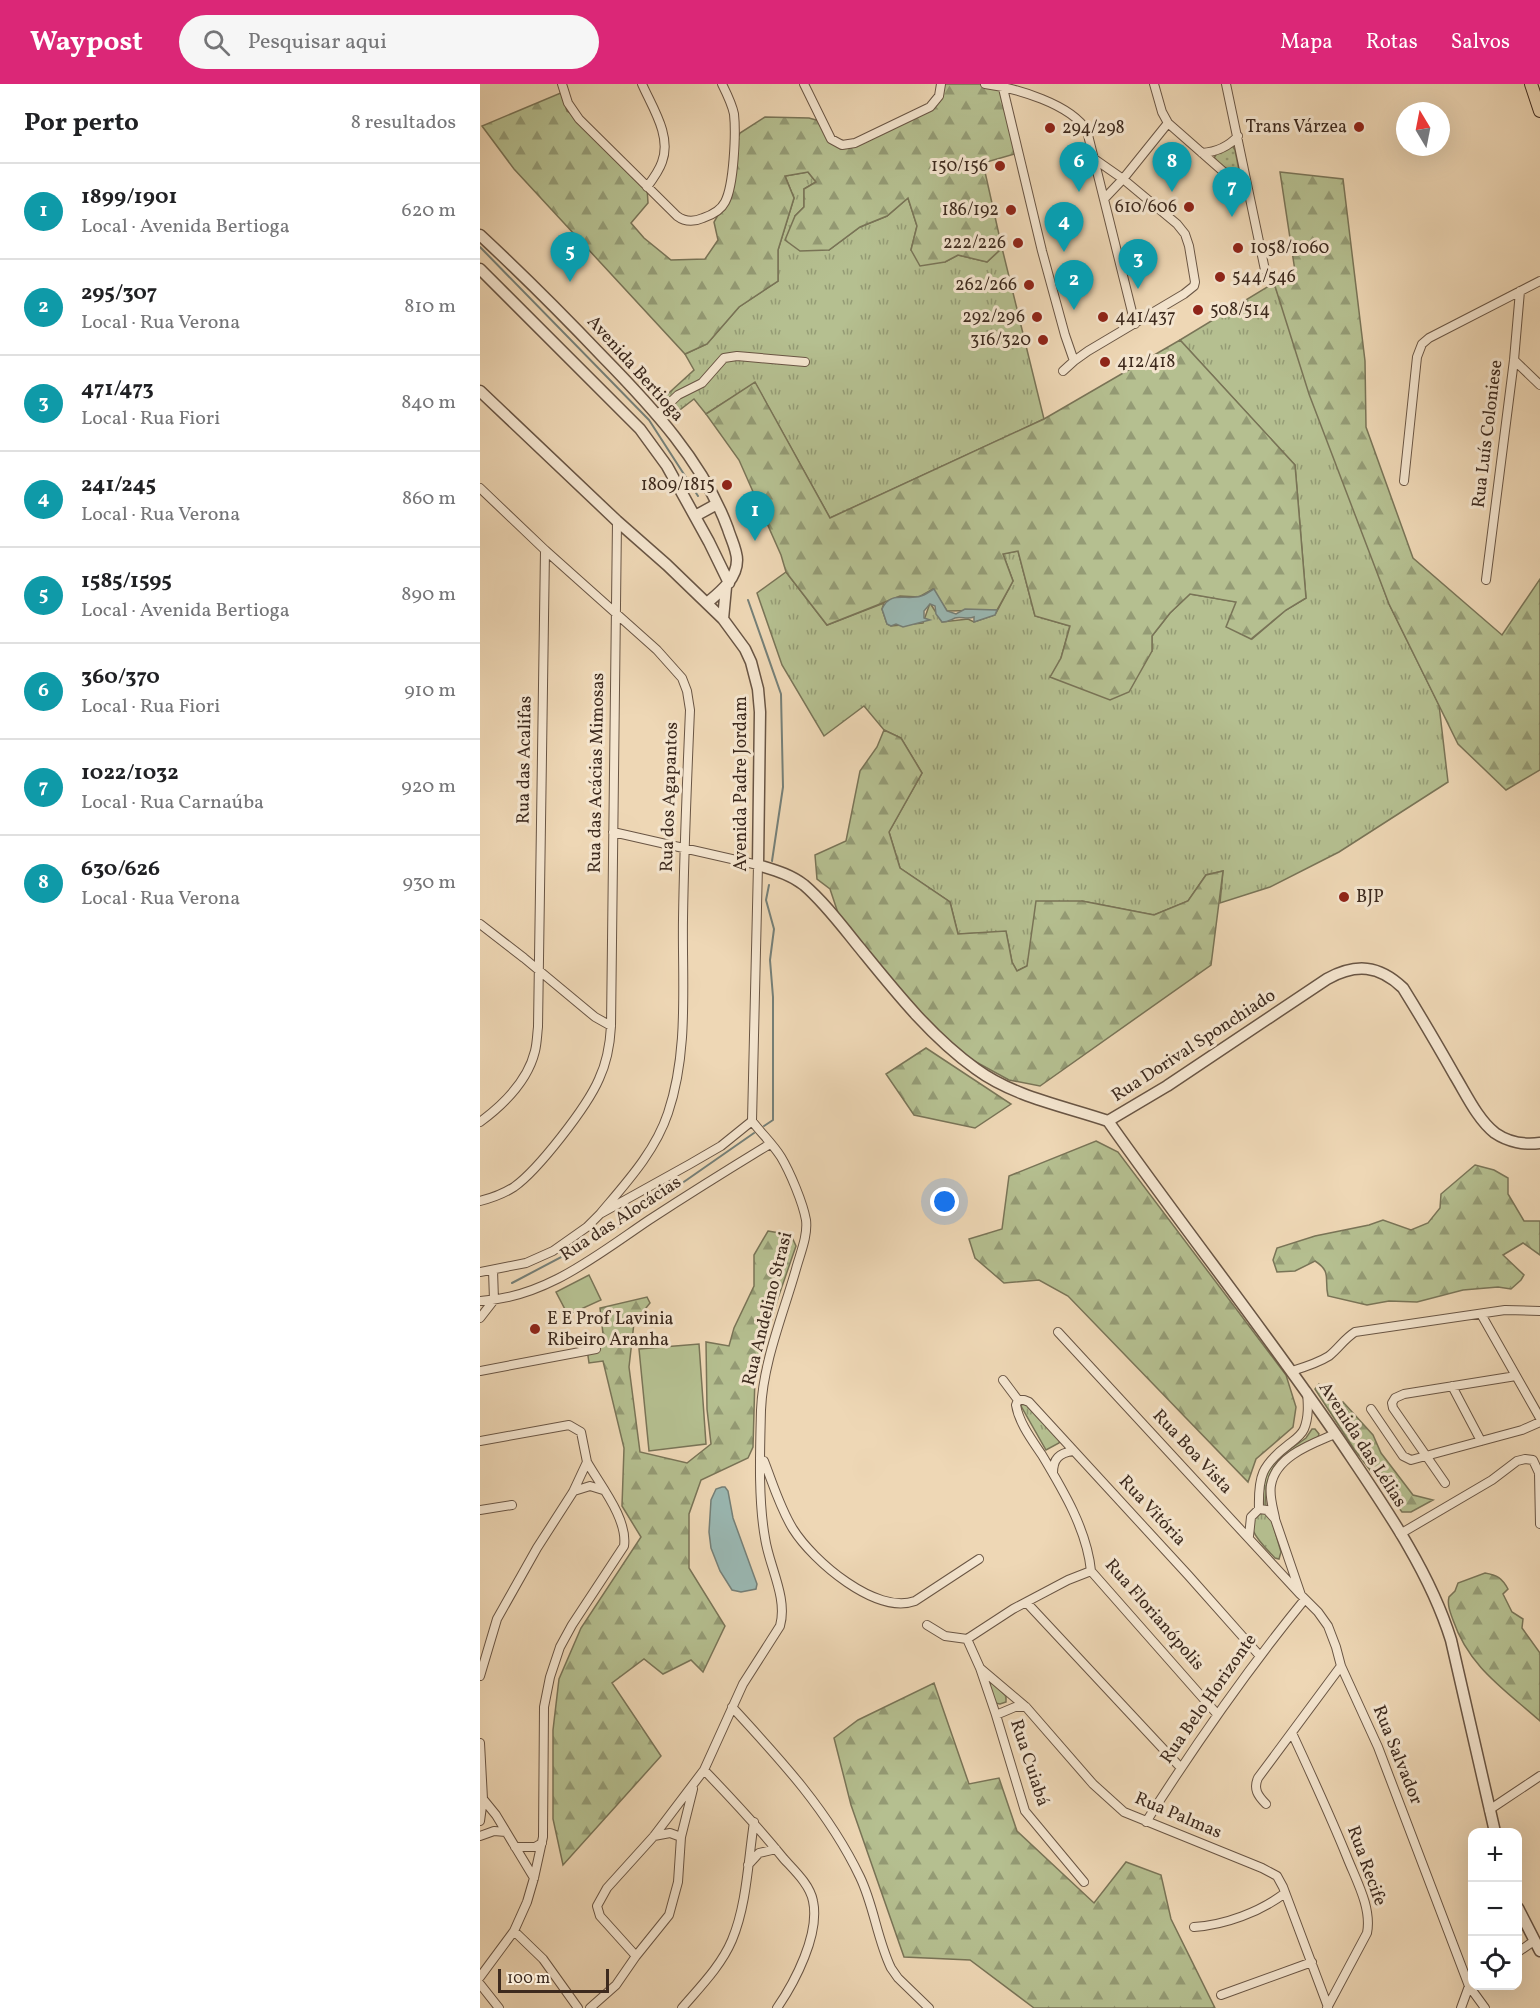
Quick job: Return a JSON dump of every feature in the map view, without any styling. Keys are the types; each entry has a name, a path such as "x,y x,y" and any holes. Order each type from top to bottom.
{"main road":[{"path":"1531,84 1540,111"}],"street":[{"path":"562,84 568,103 579,119 677,216 693,221 710,215 725,203 729,191 732,175 734,115 722,84"},
{"path":"642,84 661,128 665,150 663,162 647,187"},
{"path":"804,84 831,139 842,145 855,143 930,107 939,96 941,84"},
{"path":"985,84 1002,85 1025,92 1081,121 1087,131 1136,324"},
{"path":"1154,84 1162,112 1168,123 1226,174 1247,185"},
{"path":"1226,84 1265,270"},
{"path":"1002,85 1042,251 1074,361"},
{"path":"1104,199 1168,123"},
{"path":"1202,153 1215,151 1238,136"},
{"path":"1063,371 1088,351 1136,324 1194,286 1195,274 1189,246 1181,229 1123,179 1094,158"},
{"name":"Avenida Bertioga","path":"480,235 565,316 657,415 689,459 723,515 736,556 736,567 727,585"},
{"name":"Avenida Bertioga","path":"480,269 640,429 667,466 695,516 727,585"},
{"path":"1404,481 1418,350 1429,338 1540,280"},
{"name":"Rua Luís Coloniese","path":"1486,580 1514,360 1520,291"},
{"path":"657,415 678,395 702,383 724,358 737,356 805,362"},
{"path":"1514,360 1540,385"},
{"name":"Avenida Padre Jordam","path":"480,391 707,603 746,649 758,689 760,712 752,1121"},
{"name":"Rua dos Agapantos","path":"480,488 545,550 657,650 682,678 687,691 690,710 684,849 680,1061 668,1115 653,1145 627,1182 600,1214"},
{"path":"695,516 717,504"},
{"name":"Rua das Acácias Mimosas","path":"480,1201 490,1199 515,1186 575,1119 589,1099 608,1057 611,1026 617,520"},
{"name":"Rua das Acalifas","path":"480,1122 507,1098 530,1066 536,1051 545,550"},
{"path":"707,603 727,585"},
{"path":"723,620 727,585"},
{"path":"613,832 758,865"},
{"name":"Rua Dorival Sponchiado","path":"758,865 779,871 804,885 938,1037 975,1068 1008,1088 1108,1121 1167,1086 1327,979 1340,972 1362,968 1392,978 1403,988 1468,1098 1488,1126 1507,1139 1519,1143 1540,1143"},
{"path":"480,924 595,1017 611,1026"},
{"path":"480,1272 526,1263 553,1251 600,1214 713,1150 752,1121"},
{"name":"Rua Andelino Strasi","path":"636,1956 600,1916 597,1906 607,1888 654,1836 704,1770 743,1684 780,1626 782,1618 781,1600 765,1539 761,1488 762,1410 764,1381 806,1226 801,1204 780,1156 752,1121"},
{"name":"Avenida das Lélias","path":"1108,1121 1169,1208 1307,1391 1400,1534 1428,1582 1444,1619 1494,1828"},
{"name":"Rua das Alocácias","path":"480,1300 494,1300 540,1286 574,1270 770,1144"},
{"path":"627,1182 638,1193"},
{"path":"480,1318 494,1300 493,1270"},
{"path":"1292,1371 1310,1366 1330,1355 1345,1338 1355,1332 1505,1310 1540,1311"},
{"path":"1371,1409 1403,1456 1411,1460 1522,1430 1540,1420 1481,1314"},
{"name":"Rua Boa Vista","path":"1058,1332 1303,1597"},
{"path":"480,1371 596,1349"},
{"path":"1445,1483 1393,1408 1392,1403 1395,1398 1404,1394 1516,1376"},
{"path":"1003,1380 1017,1401"},
{"path":"1452,1386 1481,1441"},
{"path":"1248,1536 1251,1517 1259,1509 1259,1485 1263,1470 1272,1457 1293,1442 1305,1428 1308,1414 1307,1391"},
{"name":"Rua Vitória","path":"1017,1401 1029,1402 1259,1655"},
{"name":"Rua Florianópolis","path":"1017,1401 1016,1409 1021,1421 1053,1473 1082,1532 1089,1553 1091,1571 1217,1714"},
{"path":"480,1441 565,1425 576,1428 581,1432 587,1462 620,1520 625,1536 624,1546 572,1624 550,1677 544,1707 544,1822 534,1878 527,1902 514,1931 480,1977"},
{"name":"Rua Salvador","path":"1335,1434 1286,1459 1276,1472 1270,1492 1275,1519 1303,1597 1328,1626 1341,1666 1378,1747 1468,1977"},
{"path":"1053,1473 1054,1461 1057,1457 1073,1451"},
{"path":"762,1455 786,1515 810,1553 834,1572 870,1594 885,1601 909,1603 980,1558"},
{"path":"1400,1534 1492,1480 1517,1461 1525,1459 1533,1460 1539,1473 1540,1524"},
{"path":"480,1676 482,1658 497,1619 537,1548 573,1492 587,1462"},
{"path":"573,1492 590,1486 603,1490"},
{"path":"480,1510 512,1505"},
{"path":"1259,1509 1267,1510 1275,1519"},
{"path":"1274,1567 1284,1563 1288,1558"},
{"path":"927,1625 945,1636 967,1639 998,1618 1068,1580 1091,1571"},
{"name":"Rua Belo Horizonte","path":"1146,1822 1217,1714 1303,1597"},
{"path":"1026,1604 1181,1768"},
{"name":"Rua Cuiabá","path":"967,1639 980,1668 996,1715 1025,1811 1084,1882"},
{"path":"1266,1804 1256,1791 1256,1783 1341,1666"},
{"name":"Rua Palmas","path":"980,1668 1026,1707 1107,1797 1124,1812 1272,1873 1281,1881 1328,2007"},
{"path":"732,1707 771,1748 827,1817 867,1893 891,1968 925,2006"},
{"path":"996,1715 1015,1707 1026,1707"},
{"name":"Rua Recife","path":"1292,1733 1352,1871 1365,1906 1368,1922 1368,1933 1328,2007"},
{"path":"480,1743 483,1799 480,1821"},
{"path":"704,1770 754,1822 805,1884 812,1896 814,1909 812,1931 802,1962 777,2008"},
{"path":"1489,1810 1540,1776"},
{"path":"590,2008 616,1984 669,1915 678,1882 681,1837 693,1786"},
{"path":"483,1799 534,1878"},
{"path":"682,2008 722,1958 732,1940 742,1902 754,1822"},
{"path":"480,1836 494,1831 506,1832"},
{"path":"654,1836 666,1832 681,1837"},
{"path":"515,1847 535,1847 542,1843"},
{"path":"748,1865 759,1853 776,1849"},
{"path":"1194,1927 1223,1923 1270,1904 1285,1893"},
{"path":"1522,1916 1537,1946 1522,1951"},
{"path":"514,1931 543,1959 578,2008"},
{"path":"1221,1995 1312,1962"},
{"path":"480,1984 499,2008"},
{"path":"1461,2008 1469,1990"},
{"name":"Rua Salvador","path":"1474,1990 1485,2008"}],"green space":[{"path":"941,84 1002,86 1018,153 983,163 1002,248 987,262 958,255 945,262 920,266 911,250 917,226 908,198 887,216 860,227 829,250 800,251 785,240 795,216 804,207 804,189 816,182 808,172 785,176 794,198 778,250 778,281 739,307 707,344 685,354 514,169 482,126 563,92 567,111 579,119 647,187 648,203 631,223 644,238 671,260 705,259 718,240 714,222 725,203 733,149 740,133 765,117 809,118 823,122 836,143 842,145 930,107"},
{"path":"1232,145 1239,170 1235,172 1221,166 1214,158 1217,153"},
{"path":"808,172 816,182 804,189 804,207 795,216 829,250 860,227 887,216 908,198 917,226 911,250 945,262 958,255 987,262 1002,248 1044,419 830,518 755,383 706,414 694,399 672,416 660,401 694,370 685,354 707,344 739,307 778,281 778,250 794,198 785,176"},
{"path":"1280,172 1343,179 1365,361 1366,427 1413,558 1502,635 1540,579 1540,770 1506,790 1458,744 1389,604 1309,394 1274,283 1295,271"},
{"path":"1274,283 1389,604 1439,705 1448,782 1339,852 1270,887 1220,903 1223,871 1206,875 1188,901 1154,915 1082,901 1027,966 1017,971 1012,962 1006,932 958,934 950,902 900,868 889,832 922,773 901,738 884,730 864,706 824,736 782,665 757,593 786,572 827,625 884,603 882,609 887,624 891,626 923,623 930,603 942,622 968,619 974,622 995,615 1013,581 1003,554 1018,551 1035,616 1070,626 1061,658 1152,651 1152,636 1170,613 1190,594 1237,602 1252,639 1286,610 1306,598 1295,465 1180,340"},
{"path":"1180,340 1295,465 1306,598 1286,610 1251,639 1226,627 1236,602 1190,594 1170,613 1152,636 1152,651 1129,692 1110,700 1050,677 1061,658 1070,626 1035,616 1018,551 1003,554 1013,581 997,610 947,611 933,589 919,597 900,596 827,625 786,572 781,555 739,460 706,414 755,382 830,518 1044,419"},
{"path":"884,730 901,738 922,773 889,832 900,868 950,902 958,934 1006,931 1012,962 1017,971 1027,966 1036,901 1082,901 1154,915 1188,901 1206,875 1223,871 1211,965 1040,1086 1009,1080 954,1050 843,928 830,889 817,879 815,855 846,841 860,771 877,747"},
{"path":"926,1048 1011,1104 975,1128 914,1115 886,1074"},
{"path":"1096,1141 1118,1152 1286,1375 1296,1407 1293,1427 1256,1459 1248,1482 1068,1296 1039,1280 1004,1283 975,1258 969,1239 1002,1229 1009,1176"},
{"path":"1475,1165 1494,1170 1508,1178 1508,1194 1524,1221 1540,1221 1540,1255 1523,1243 1503,1255 1524,1275 1511,1289 1498,1287 1463,1290 1417,1302 1389,1301 1367,1305 1328,1296 1326,1272 1315,1261 1295,1271 1277,1272 1273,1260 1277,1248 1315,1236 1383,1220 1411,1230 1428,1223 1440,1208 1441,1194"},
{"path":"768,1231 791,1235 796,1246 755,1376 753,1447 748,1458 701,1480 689,1514 689,1568 725,1626 703,1672 691,1660 663,1674 644,1659 612,1683 661,1756 563,1865 553,1819 553,1730 559,1679 581,1628 641,1537 622,1506 624,1448 603,1361 589,1363 586,1342 603,1334 600,1308 647,1297 650,1303 634,1323 629,1367 640,1452 687,1463 711,1444 707,1409 706,1342 729,1346 734,1328 754,1286 754,1255"},
{"path":"589,1275 601,1300 568,1315 556,1292"},
{"path":"699,1344 706,1444 649,1451 639,1349"},
{"path":"1319,1384 1326,1389 1338,1405 1343,1402 1373,1435 1381,1453 1413,1495 1433,1500 1411,1512 1402,1512 1354,1449 1315,1389"},
{"path":"1024,1402 1060,1441 1059,1443 1046,1450 1021,1406"},
{"path":"1312,1429 1319,1434 1318,1437 1286,1454 1272,1469 1264,1506 1263,1486 1266,1475 1276,1459 1306,1438"},
{"path":"1263,1512 1271,1518 1281,1552 1279,1559 1275,1558 1265,1547 1252,1528 1252,1522"},
{"path":"1485,1573 1499,1578 1506,1585 1508,1589 1503,1594 1512,1612 1523,1619 1522,1628 1540,1653 1540,1721 1478,1664 1460,1637 1452,1617 1448,1600 1458,1583"},
{"path":"988,1679 1006,1696 1006,1702 995,1703"},
{"path":"934,1683 969,1784 999,1778 1017,1831 1094,1903 1126,1862 1161,1875 1171,1919 1215,2008 1034,2008 970,1960 904,1957 851,1805 834,1738 858,1720"}],"water":[{"path":"934,589 947,611 956,614 965,609 997,610 995,615 974,622 974,617 942,622 936,614 935,606 930,604 924,611 924,618 930,620 903,627 887,624 882,609 890,600 899,597 921,596"},
{"path":"722,1487 728,1491 733,1518 757,1584 756,1589 741,1592 732,1590 720,1571 711,1548 709,1532 711,1500 716,1489"}],"waterway":[{"path":"480,247 649,420 698,496"},
{"path":"748,600 781,694 783,787 772,861"},
{"path":"764,1126 773,1120 773,997 770,960 774,929 766,900 769,885"},
{"path":"512,1283 622,1225 754,1133"}],"place":[{"name":"Trans Várzea","path":"1359,127"},
{"name":"294/298","path":"1050,128"},
{"name":"150/156","path":"1000,166"},
{"name":"360/370","path":"1079,192"},
{"name":"630/626","path":"1172,192"},
{"name":"610/606","path":"1189,207"},
{"name":"186/192","path":"1011,210"},
{"name":"1022/1032","path":"1232,217"},
{"name":"222/226","path":"1018,243"},
{"name":"1058/1060","path":"1238,248"},
{"name":"241/245","path":"1064,252"},
{"name":"544/546","path":"1220,277"},
{"name":"1585/1595","path":"570,282"},
{"name":"262/266","path":"1029,285"},
{"name":"471/473","path":"1138,289"},
{"name":"295/307","path":"1074,310"},
{"name":"508/514","path":"1198,310"},
{"name":"292/296","path":"1037,317"},
{"name":"441/437","path":"1103,317"},
{"name":"316/320","path":"1043,340"},
{"name":"412/418","path":"1105,362"},
{"name":"1809/1815","path":"727,485"},
{"name":"1899/1901","path":"755,541"},
{"name":"BJP","path":"1344,897"},
{"name":"E E Prof Lavinia Ribeiro Aranha","path":"535,1329"}]}
